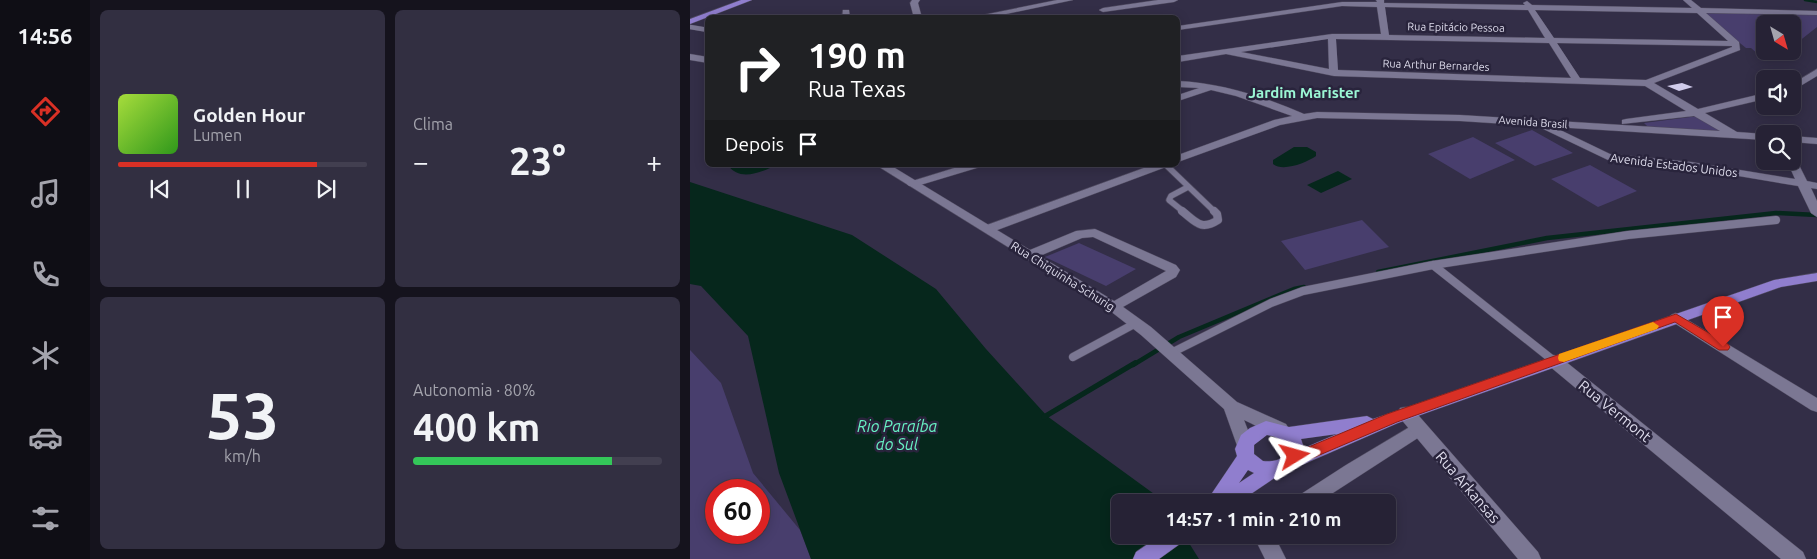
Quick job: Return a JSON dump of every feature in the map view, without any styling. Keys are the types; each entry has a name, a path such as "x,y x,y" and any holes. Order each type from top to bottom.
{"main road":[{"path":"690,20 738,0"},
{"path":"690,20 748,0"},
{"path":"1246,452 1258,467 1281,468 1291,461 1399,416 1779,283 1817,277"},
{"path":"1220,494 1246,452 1252,434 1258,430 1266,428 1285,432 1340,428 1399,416"},
{"path":"1285,432 1295,444 1296,450 1291,461"},
{"path":"1237,494 1274,469"},
{"path":"1143,559 1164,544"}],"street":[{"path":"916,0 914,3 917,15"},
{"path":"1014,0 1021,15"},
{"path":"987,15 1069,0"},
{"path":"1106,15 1101,8 1174,0"},
{"path":"1299,0 1320,6"},
{"path":"1526,0 1577,80"},
{"path":"1647,83 1736,46 1687,0"},
{"path":"1381,2 1385,37"},
{"path":"1180,28 1320,6 1381,2 1530,8 1817,13"},
{"path":"1332,36 1334,73"},
{"name":"Rua Epitácio Pessoa","path":"1180,59 1332,36 1736,46"},
{"name":"Rua Arthur Bernardes","path":"1227,52 1334,73 1647,83"},
{"path":"690,57 705,60"},
{"path":"1801,82 1817,72"},
{"path":"1647,83 1734,135"},
{"path":"1180,84 1212,86 1300,116"},
{"path":"1180,97 1212,86"},
{"path":"1595,126 1698,112 1756,98"},
{"name":"Avenida Brasil","path":"1300,116 1334,114 1460,118 1756,136"},
{"path":"1180,158 1278,122 1300,116"},
{"name":"Avenida Estados Unidos","path":"1537,122 1608,157 1691,165 1817,186"},
{"path":"1801,140 1817,141"},
{"name":"Rua Chiquinha Schurig","path":"885,167 1114,307 1141,327 1231,406 1285,432"},
{"path":"913,184 969,167"},
{"path":"988,229 1157,167"},
{"path":"1797,170 1816,211"},
{"path":"1030,255 1080,234 1095,232 1173,270 1172,274 1114,307"},
{"path":"1676,318 1817,406"},
{"name":"Rua Vermont","path":"1554,361 1796,559"},
{"name":"Rua Chiquinha Schurig","path":"1231,406 1246,452"},
{"name":"Rua Arkansas","path":"1399,416 1418,429 1531,559"},
{"path":"1318,494 1418,429"},
{"path":"1268,544 1276,559"}],"lane":[{"path":"690,27 705,30"},
{"path":"1168,167 1216,214 1218,220 1215,223 1199,225 1169,200 1171,196 1188,187"},
{"path":"1168,350 1288,296 1434,265 1628,235 1776,220"},
{"name":"Rua Vermont","path":"1434,265 1554,361"},
{"path":"1073,357 1141,327"}],"shaded area":[{"path":"1703,13 1817,15 1817,27 1801,40 1801,15 1756,15 1756,52 1751,48 1746,48"},
{"path":"1698,116 1724,132 1648,127 1644,123"},
{"path":"1532,130 1573,153 1535,166 1495,143"},
{"path":"1473,137 1515,160 1470,179 1428,154"},
{"path":"1590,165 1637,191 1598,207 1551,179"},
{"path":"1362,220 1389,247 1305,270 1281,241"},
{"path":"1079,243 1136,269 1106,286 1045,257"},
{"path":"690,350 721,383 753,473 758,479 705,479 705,544 770,544 770,494 800,530 811,559 690,559"}],"water":[{"path":"1294,147 1307,147 1316,152 1316,156 1301,164 1288,167 1273,164 1273,160"},
{"path":"730,167 770,168 753,174 742,174"},
{"path":"1338,171 1352,179 1321,193 1307,185"},
{"name":"Rio Paraíba do Sul","path":"690,182 852,235 936,289 986,349 1047,416 1154,494 1111,494 1111,544 1190,544 1199,559 811,559 779,473 748,336 701,286 690,284"}],"building":[{"path":"1682,83 1693,87 1679,91 1667,86"}],"waterway":[{"path":"1805,0 1817,2"},
{"path":"1378,272 1547,238 1776,213 1817,215"},
{"path":"1133,365 1179,337 1294,289 1304,287"},
{"path":"1044,417 1135,363"}],"slow traffic":[{"path":"1564,358 1653,326"}],"district":[{"name":"Jardim Marister","path":"1304,92"}],"route":[{"path":"1295,456 1291,461 1392,418 1676,318 1723,347"}]}
